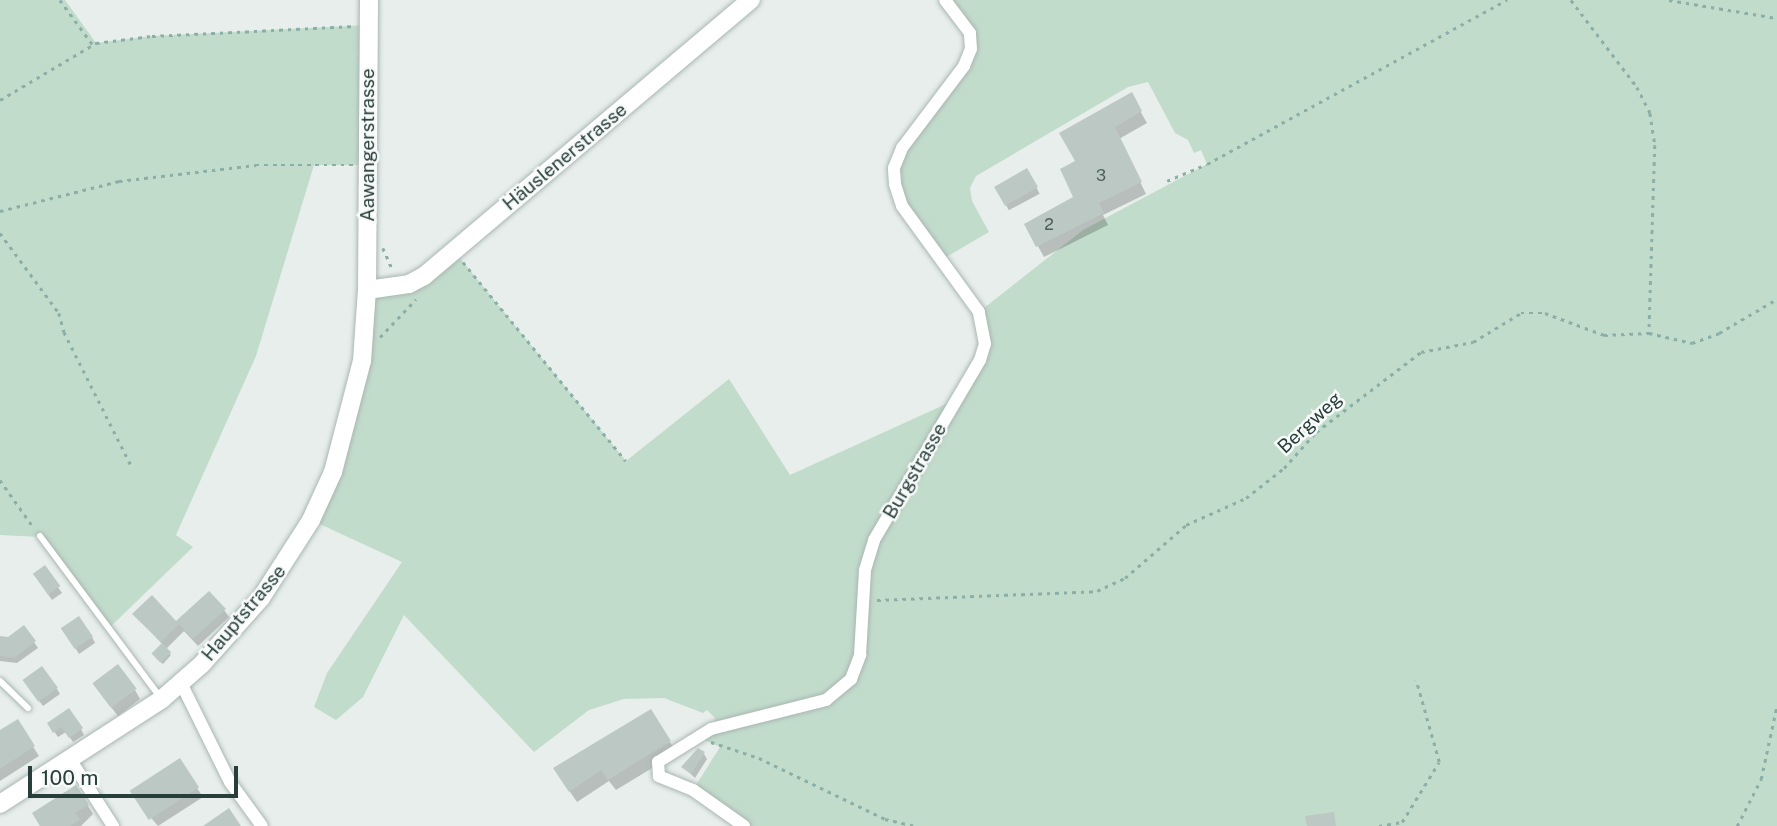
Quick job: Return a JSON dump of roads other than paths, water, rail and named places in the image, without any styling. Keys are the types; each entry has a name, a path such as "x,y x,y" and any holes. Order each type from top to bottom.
{"street":[{"name":"Aawangerstrasse","path":"367,290 369,0"},
{"name":"Häuslenerstrasse","path":"367,290 409,284 424,276 751,0"},
{"name":"Burgstrasse","path":"744,826 694,790 659,775 658,762 695,736 826,700 851,679 860,655 862,601 874,540 980,360 985,344 979,312 902,206 895,184 902,148 964,66 971,49 970,33 945,0"},
{"name":"Hauptstrasse","path":"0,804 162,699 181,683 261,598 311,520 351,415 362,361 367,290"},
{"path":"181,683 230,782 262,826"},
{"path":"70,759 113,826"}],"lane":[{"path":"40,536 162,699"},
{"path":"0,681 28,708"}]}
